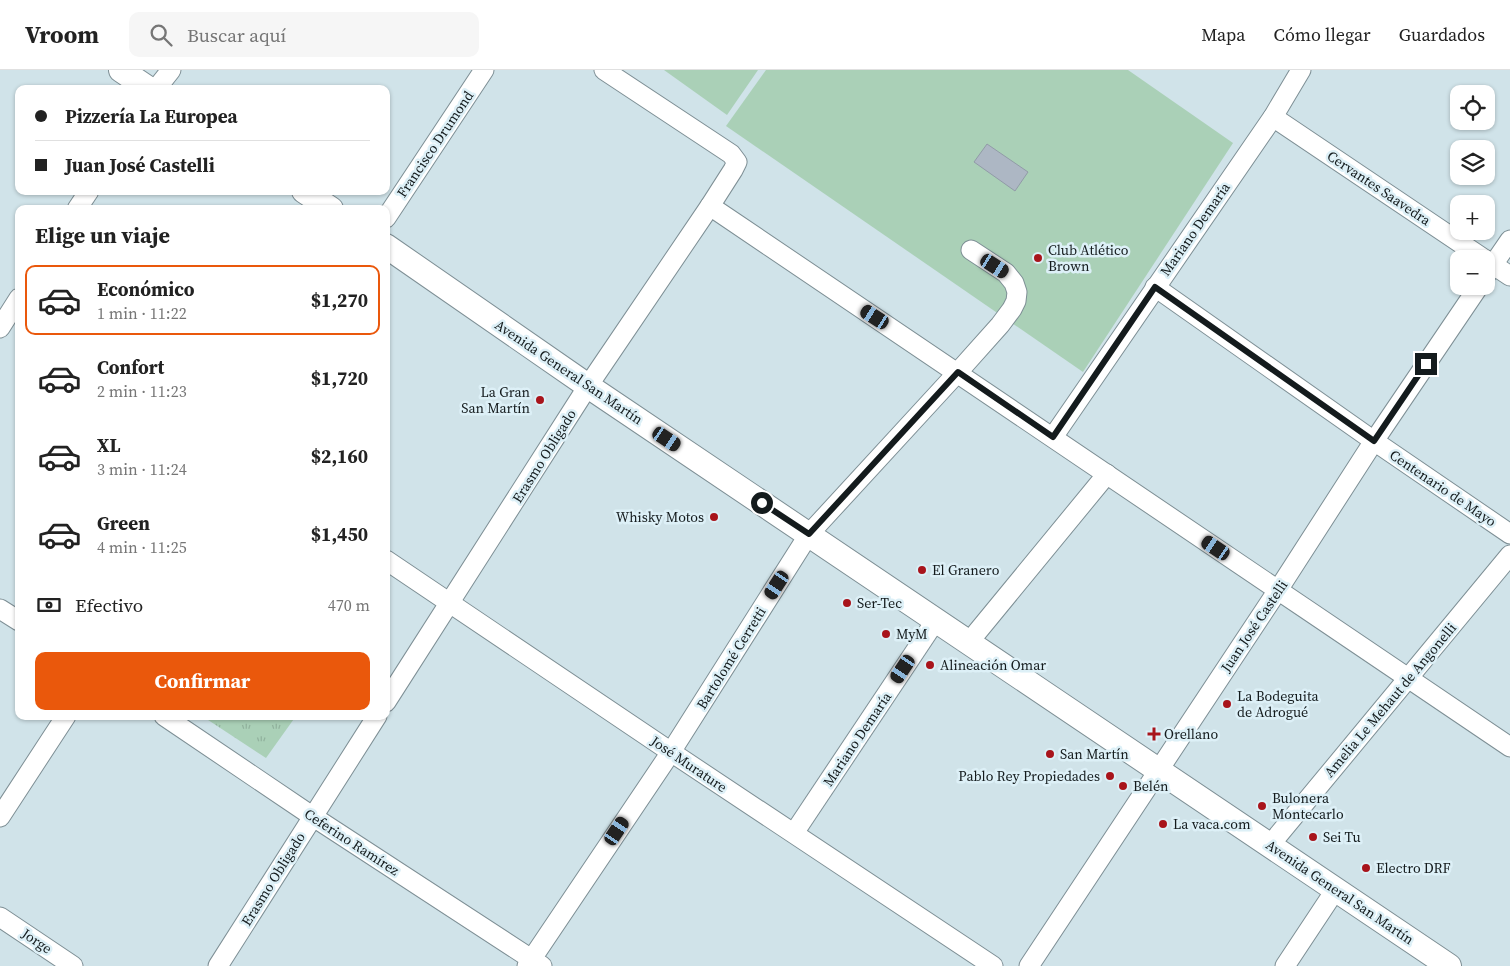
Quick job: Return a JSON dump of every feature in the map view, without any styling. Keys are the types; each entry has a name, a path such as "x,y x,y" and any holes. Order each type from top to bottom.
{"main road":[{"path":"121,70 143,85"},
{"path":"310,195 325,205"},
{"name":"Avenida General San Martín","path":"390,249 588,386 1449,966"}],"street":[{"path":"159,85 171,70"},
{"name":"Francisco Drumond","path":"390,212 484,70"},
{"name":"Erasmo Obligado","path":"390,696 588,386 710,206 736,162 731,154 604,70"},
{"name":"Mariano Demaría","path":"1053,437 1273,117 1302,70"},
{"name":"Cervantes Saavedra","path":"1273,117 1465,250"},
{"path":"710,206 1510,747"},
{"path":"1495,256 1510,240"},
{"name":"Bartolomé Cerretti","path":"534,964 809,534 958,372 1012,309 1016,301 1017,292 1014,283 1006,273 971,250"},
{"name":"Cervantes Saavedra","path":"1495,269 1510,276"},
{"name":"Centenario de Mayo","path":"1155,287 1510,534"},
{"name":"Juan José Castelli","path":"1029,966 1278,590 1374,441 1473,295"},
{"path":"0,328 12,308"},
{"path":"969,642 1108,474"},
{"name":"Amelia Le Mehaut de Angonelli","path":"1270,845 1510,555"},
{"name":"José Murature","path":"390,563 993,966"},
{"path":"0,609 15,618"},
{"name":"Mariano Demaría","path":"794,833 936,620"},
{"path":"0,817 63,720"},
{"name":"Ceferino Ramírez","path":"170,720 534,964"},
{"name":"Erasmo Obligado","path":"218,966 374,720"},
{"path":"1286,966 1336,889"},
{"name":"Jorge","path":"0,917 74,966"}],"green space":[{"path":"664,70 758,70 727,115"},
{"name":"Club Atlético Brown","path":"766,70 1128,70 1233,143 1083,372 726,126"},
{"path":"208,720 293,720 266,758"}],"building":[{"path":"987,144 1028,172 1015,191 974,162"}],"place":[{"name":"Club Atlético Brown","path":"1038,258"},
{"name":"La Gran San Martín","path":"540,400"},
{"name":"Whisky Motos","path":"714,517"},
{"name":"El Granero","path":"922,570"},
{"name":"Ser-Tec","path":"847,603"},
{"name":"MyM","path":"886,634"},
{"name":"Alineación Omar","path":"930,665"},
{"name":"La Bodeguita de Adrogué","path":"1227,704"},
{"name":"Orellano","path":"1154,734"},
{"name":"San Martín","path":"1050,754"},
{"name":"Pablo Rey Propiedades","path":"1110,776"},
{"name":"Belén","path":"1123,786"},
{"name":"Bulonera Montecarlo","path":"1262,806"},
{"name":"La vaca.com","path":"1163,824"},
{"name":"Sei Tu","path":"1313,837"},
{"name":"Electro DRF","path":"1366,868"}],"route":[{"path":"762,503 809,534 958,372 1053,437 1155,287 1374,441 1426,364"}]}
